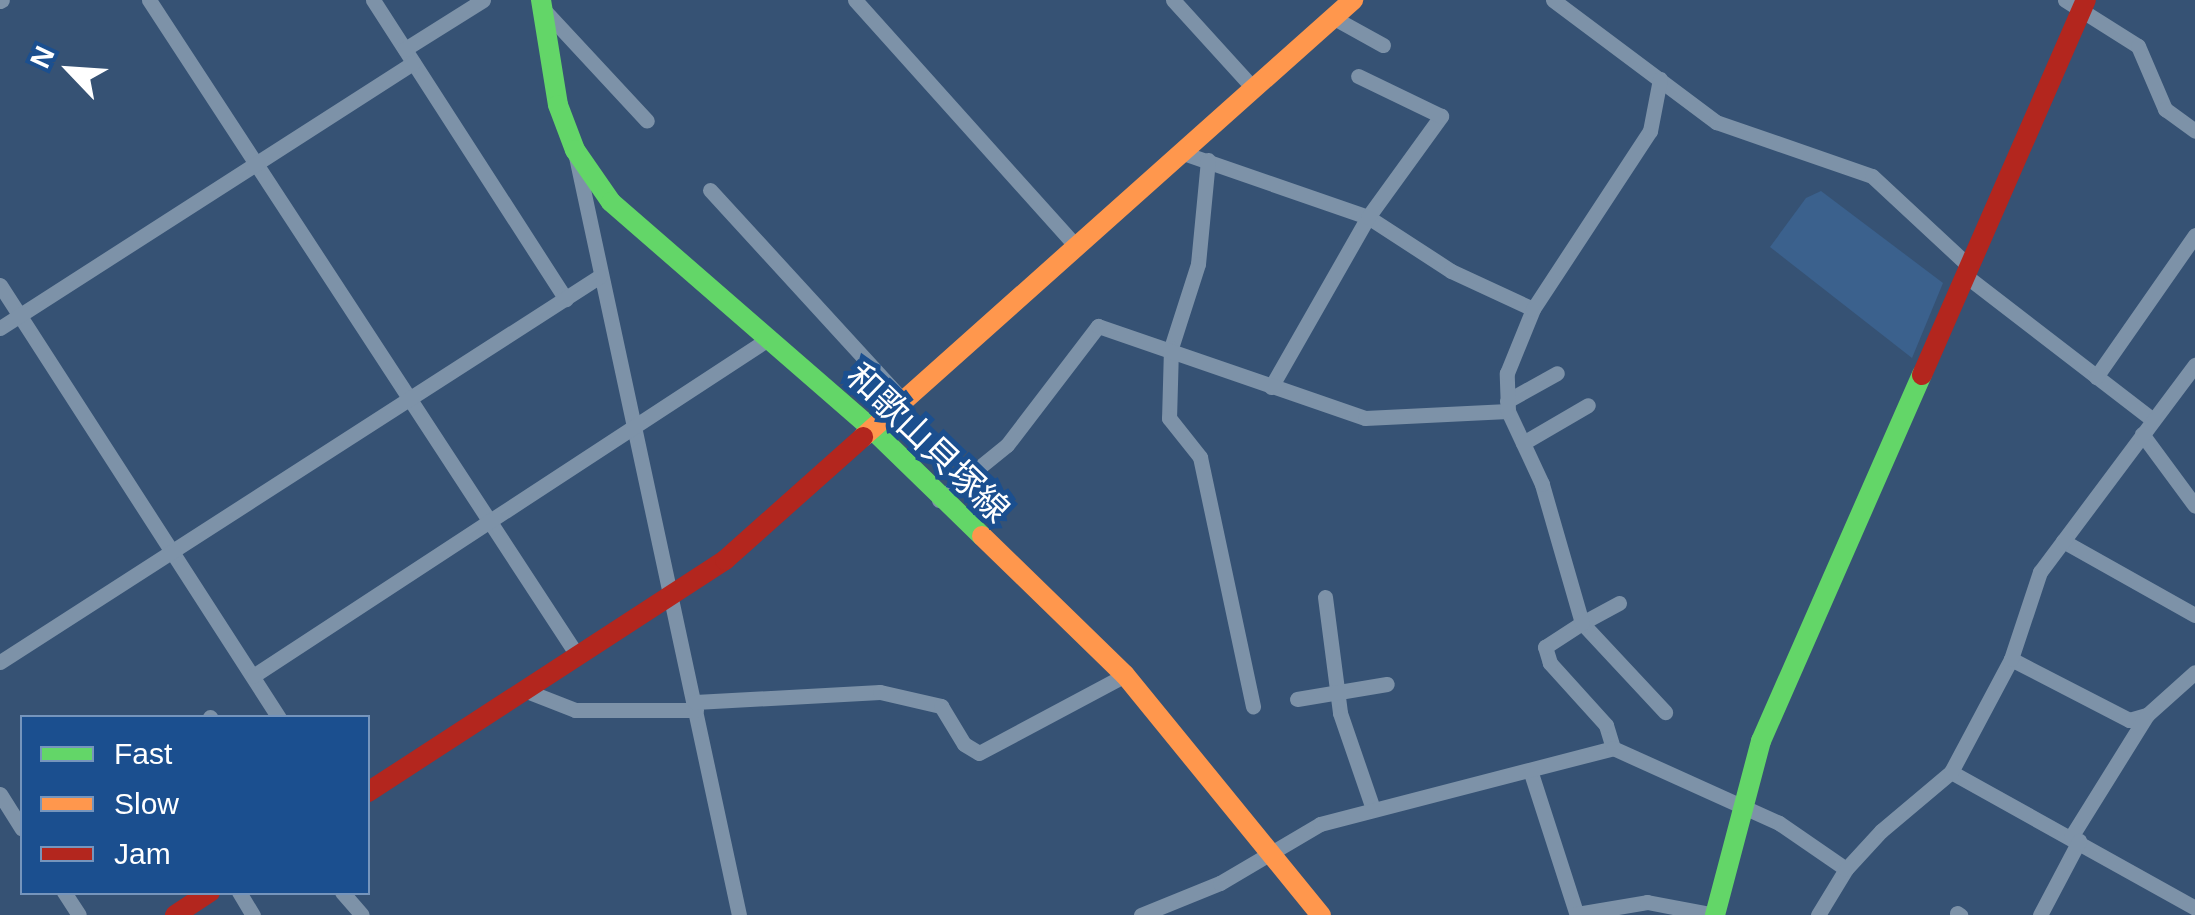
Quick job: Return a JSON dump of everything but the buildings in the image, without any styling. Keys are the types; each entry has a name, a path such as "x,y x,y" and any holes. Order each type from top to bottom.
{"street":[{"path":"149,0 577,655"},
{"path":"373,0 566,298"},
{"path":"0,328 254,165 483,0"},
{"path":"854,0 1078,247"},
{"path":"1173,0 1254,89"},
{"path":"370,791 725,560 1353,0"},
{"path":"1552,0 1728,127 1832,157 1872,176 1968,272 2153,420"},
{"path":"1531,772 1577,915 1647,902 1715,915 1761,742 1810,622 1968,272 2078,3 2138,46 2165,109 2195,131"},
{"path":"542,4 647,121"},
{"name":"和歌山貝塚線","path":"542,4 558,104 575,150 612,202 873,430 939,500 1126,675 1321,915"},
{"path":"1334,18 1382,46"},
{"path":"1272,387 1368,218 1442,116 1358,76"},
{"path":"1660,78 1650,131 1533,309 1508,373 1507,406 1542,484 1582,622 1664,712"},
{"path":"575,150 673,592 738,915"},
{"path":"1183,153 1368,218 1451,272 1533,309"},
{"path":"1208,160 1198,264 1171,348 1169,418 1200,457 1253,706"},
{"path":"710,190 904,402"},
{"path":"2096,376 2195,235"},
{"path":"0,662 411,403 600,276"},
{"path":"0,285 277,715"},
{"path":"939,500 1006,445 1098,326 1365,418 1507,406 1557,373"},
{"path":"252,676 768,338"},
{"path":"1818,915 1846,868 1951,772 2011,659 2040,572 2195,365"},
{"path":"1522,443 1588,405"},
{"path":"2142,434 2195,506"},
{"path":"2063,541 2195,615"},
{"path":"1325,597 1336,689 1373,809"},
{"path":"1613,748 1606,726 1550,663 1545,648 1619,602"},
{"path":"2011,659 2115,718 2148,715"},
{"path":"2040,915 2075,839 2148,715 2195,672"},
{"path":"524,690 575,710 696,706 880,692 941,706 964,744 979,752 1126,675"},
{"path":"1298,699 1336,689 1388,684"},
{"path":"1141,915 1171,910 1320,824 1613,748 1779,822 1846,868"},
{"path":"1951,772 2195,908"},
{"path":"0,794 20,826"},
{"path":"176,915 206,895"},
{"path":"345,895 362,915"}],"water":[{"path":"1821,191 1943,283 1912,358 1770,247 1806,198"}],"traffic: fast":[{"path":"541,0 558,105 575,150 611,202 873,430 982,536"},
{"path":"1715,915 1761,741 1922,375"}],"traffic: slow":[{"path":"863,437 1353,0"},
{"path":"982,536 1125,675 1321,915"}],"traffic: jam":[{"path":"1922,375 2086,0"},
{"path":"370,791 725,560 863,437"},
{"path":"175,915 205,895"}]}
